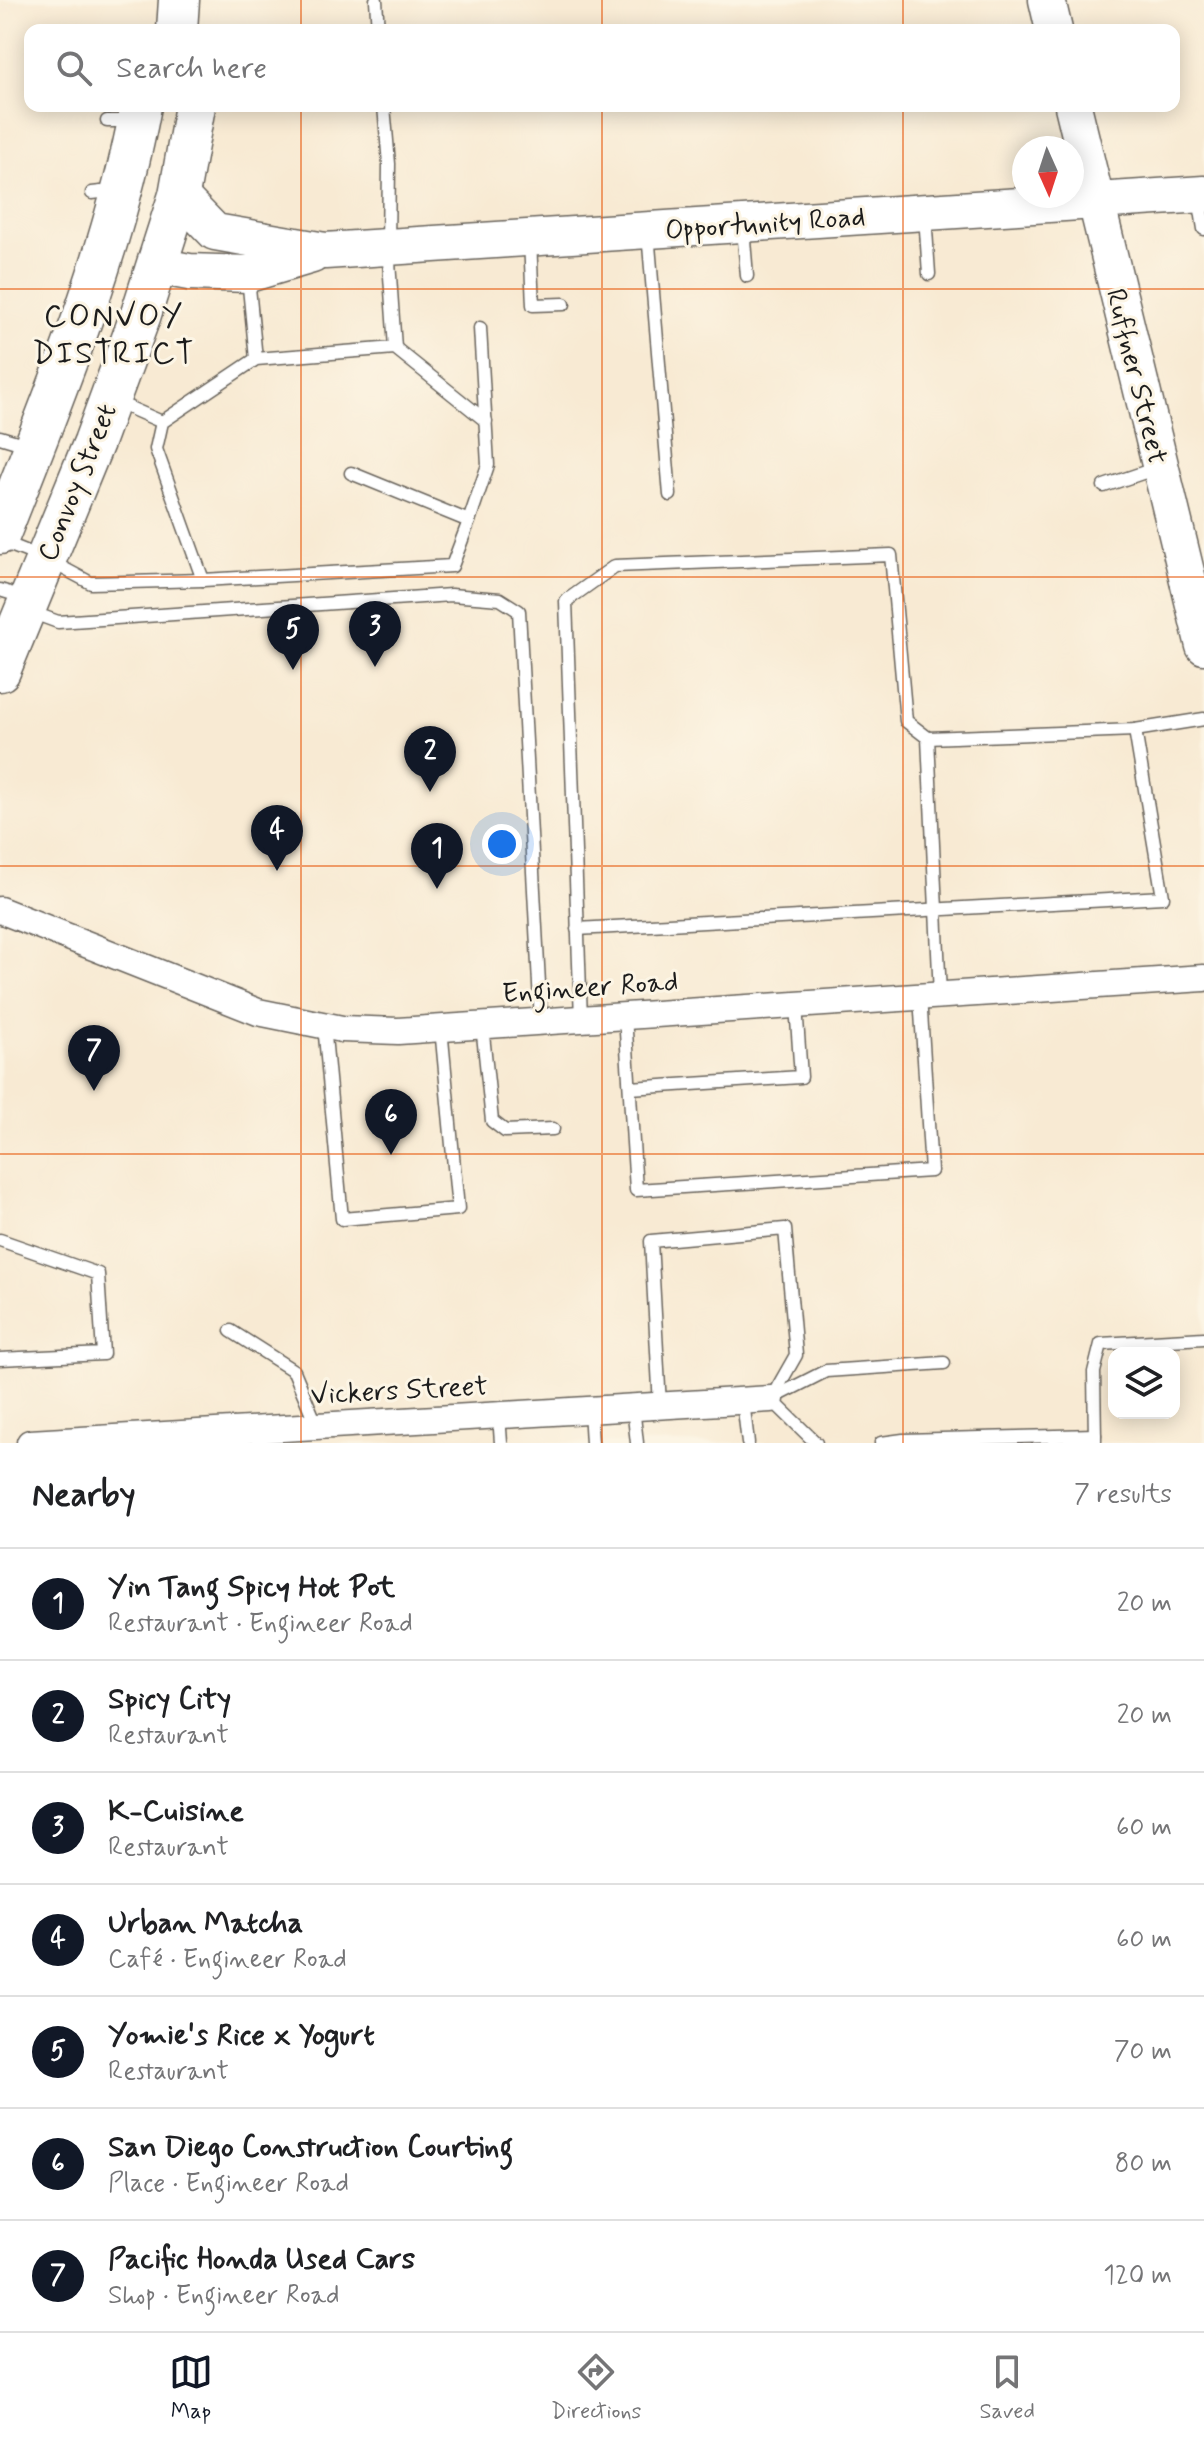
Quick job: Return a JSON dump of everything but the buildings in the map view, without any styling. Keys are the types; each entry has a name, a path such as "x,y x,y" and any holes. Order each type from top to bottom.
{"main road":[{"path":"177,24 179,0"},
{"name":"Convoy Street","path":"0,671 18,600 46,559 110,399 157,266 179,195 194,112"},
{"path":"138,114 134,238 140,259 157,266"},
{"name":"Convoy Street","path":"0,534 17,442 92,293 106,195 138,114"}],"street":[{"path":"1047,0 1053,24"},
{"name":"Ruffner Street","path":"1074,112 1160,467 1199,603 1204,646"},
{"name":"Opportunity Road","path":"325,251 1201,194"},
{"path":"179,195 215,232 325,251"},
{"path":"157,266 189,272 248,274 325,251"},
{"name":"Engineer Road","path":"0,910 258,1012 342,1029 392,1031 1204,978"},
{"name":"Vickers Street","path":"30,1443 282,1436 317,1426 771,1399"}],"lane":[{"path":"376,0 378,24"},
{"path":"385,112 389,164 388,247 395,348"},
{"path":"1201,194 1204,229"},
{"path":"925,212 929,274"},
{"path":"743,224 747,276"},
{"path":"648,230 670,495"},
{"path":"529,238 533,305 564,304"},
{"path":"248,274 256,359"},
{"path":"0,541 46,559 91,583 452,566 488,465 480,328"},
{"path":"203,580 156,449 162,422 256,359 395,348 486,421"},
{"path":"110,399 162,422"},
{"path":"1104,486 1160,467"},
{"path":"351,473 469,521"},
{"path":"581,1019 566,601 615,566 891,555 906,721 928,738 1135,730 1204,719"},
{"path":"18,600 58,622 451,595 500,599 519,611 541,1021"},
{"path":"577,929 1163,897 1135,730"},
{"path":"625,1016 636,1190 931,1171 930,996 938,909 928,738"},
{"path":"630,1088 801,1077 796,1005"},
{"path":"324,1025 342,1219 458,1209 441,1028"},
{"path":"482,1025 492,1121 505,1131 553,1129"},
{"path":"660,1406 651,1241 785,1229 796,1355 771,1399"},
{"path":"0,1240 98,1274 103,1354 0,1359"},
{"path":"231,1331 294,1371 317,1426"},
{"path":"881,1443 903,1440 1095,1439 1094,1372 1101,1344 1204,1338"},
{"path":"771,1399 826,1371 944,1363"},
{"path":"771,1399 816,1443"},
{"path":"743,1401 748,1443"},
{"path":"633,1407 637,1443"},
{"path":"590,1410 592,1443"},
{"path":"499,1415 501,1443"}],"place":[{"name":"K-Cuisine","path":"375,667"},
{"name":"Yomie's Rice x Yogurt","path":"293,670"},
{"name":"Spicy City","path":"430,792"},
{"name":"Urban Matcha","path":"277,871"},
{"name":"Yin Tang Spicy Hot Pot","path":"437,889"},
{"name":"Pacific Honda Used Cars","path":"94,1091"},
{"name":"San Diego Construction Courting","path":"391,1155"}],"district":[{"name":"CONVOY DISTRICT","path":"114,334"}]}
